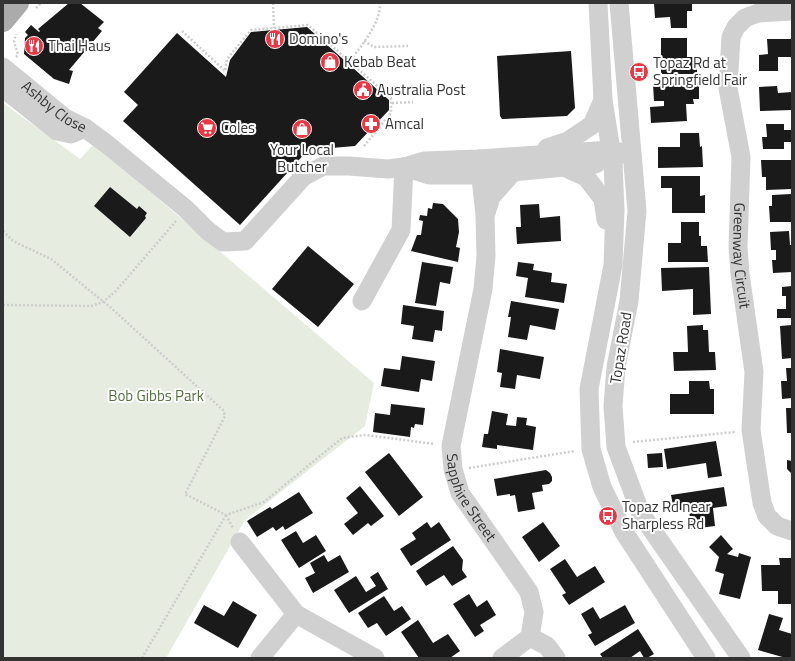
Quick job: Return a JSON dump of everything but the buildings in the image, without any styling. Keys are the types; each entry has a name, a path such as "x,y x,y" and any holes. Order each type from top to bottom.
{"main road":[{"path":"10,24 25,7"}],"street":[{"name":"Topaz Road","path":"598,3 603,100 612,156 615,210 613,265 589,389 591,450 602,487 624,532 706,658"},
{"name":"Topaz Road","path":"619,3 637,212 629,301 616,367 613,406 616,447 641,514 740,658"},
{"name":"Greenway Circuit","path":"792,11 758,13 744,18 736,27 731,37 728,88 741,157 738,247 740,274 754,372 751,430 762,503 767,516 777,526 792,531"},
{"name":"Ashby Close","path":"4,68 65,118 85,128"},
{"name":"Ashby Close","path":"3,88 57,131 71,134 85,128"},
{"path":"85,128 186,209 208,231 223,242 245,241 303,176 323,166 388,169 404,167 430,175 479,167 525,155 568,141 592,125 603,100"},
{"path":"525,155 632,156"},
{"path":"479,167 514,171 562,166 612,156"},
{"name":"Topaz Road","path":"562,166 586,177 603,199 613,265"},
{"path":"362,301 401,230 404,167"},
{"name":"Sapphire Street","path":"479,167 485,215 486,256 484,289 451,446 453,469 460,493 530,592 534,612 530,637"},
{"name":"Sapphire Street","path":"485,215 491,197 514,171"},
{"path":"240,542 296,614 375,658"},
{"path":"260,658 296,614"},
{"path":"502,658 530,637 548,646 556,658"}],"path":[{"path":"25,7 41,3"},
{"path":"273,3 274,28"},
{"path":"349,62 375,23 379,13 380,3"},
{"path":"4,68 18,55 10,24"},
{"path":"182,31 225,71 227,59 251,30 308,25 392,98 391,113 364,146"},
{"path":"364,41 374,47 408,46"},
{"path":"392,103 413,102"},
{"path":"3,305 91,306 103,302 115,292 186,209"},
{"path":"3,231 13,241 51,259 103,302 223,410 225,416 185,494 226,515"},
{"path":"616,447 632,443 751,430"},
{"path":"142,658 226,515 264,502 342,438 366,434 451,446"},
{"path":"453,469 475,467 565,452 591,450"}],"green space":[{"name":"Bob Gibbs Park","path":"3,103 80,159 94,144 374,383 365,426 245,520 166,658 3,658"}],"place":[{"name":"Domino's","path":"275,39"},
{"name":"Thai Haus","path":"34,46"},
{"name":"Kebab Beat","path":"330,62"},
{"name":"Topaz Rd at Springfield Fair","path":"639,72"},
{"name":"Australia Post","path":"363,90"},
{"name":"Amcal","path":"371,124"},
{"name":"Coles","path":"207,128"},
{"name":"Your Local Butcher","path":"302,129"},
{"name":"Topaz Rd near Sharpless Rd","path":"608,516"}]}
